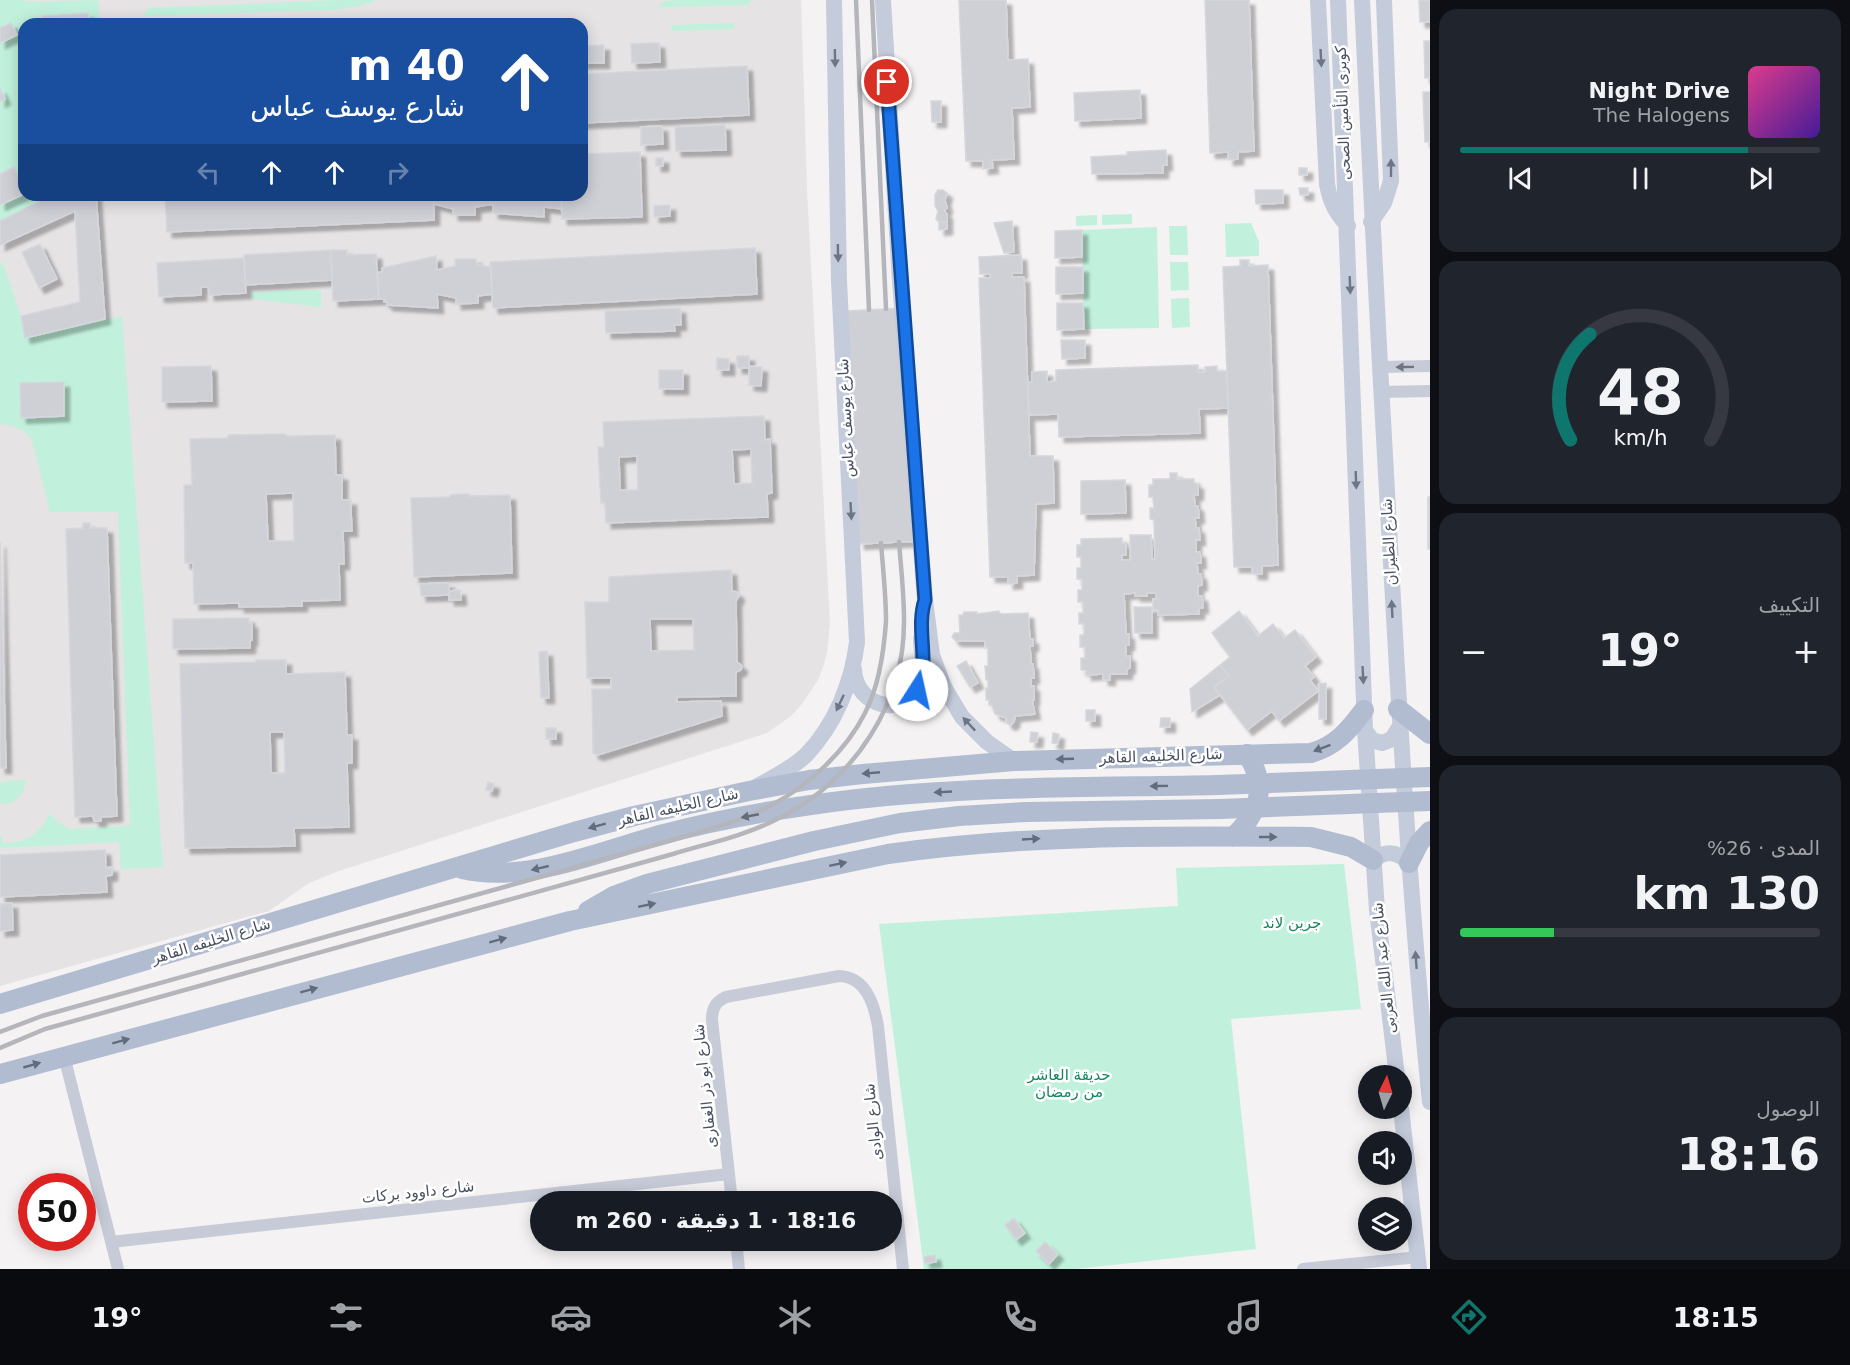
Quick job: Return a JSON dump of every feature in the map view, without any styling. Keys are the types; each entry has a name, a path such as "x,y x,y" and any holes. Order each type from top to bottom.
{"main road":[{"name":"شارع يوسف عباس","path":"749,792 804,757 818,740 841,702 855,662 857,621 839,281 834,0"},
{"path":"883,0 900,280 925,600 932,655 944,687 962,717 987,742 1014,761"},
{"path":"1318,0 1327,184 1331,202 1348,226"},
{"name":"كوبرى التأمين الصحى","path":"1338,0 1348,226"},
{"name":"كوبرى التأمين الصحى","path":"1362,0 1371,222"},
{"path":"1371,222 1384,203 1391,181 1384,0"},
{"name":"شارع الطيران","path":"1371,222 1409,862"},
{"name":"شارع الطيران","path":"1348,226 1365,730 1373,860"},
{"path":"855,662 853,670 857,686 868,699 883,705 891,705 912,696 921,684 923,676 920,623 925,600"},
{"name":"شارع الخليفه القاهر","path":"0,1004 634,816 809,780 863,774 1014,761 1311,753 1337,741 1365,710"},
{"path":"1365,730 1372,740 1382,743 1392,740 1399,718 1430,734"},
{"path":"1233,837 1250,819 1258,798 1257,775 1247,754"},
{"path":"456,867 492,873 527,871 710,824 809,805 861,798 977,790 1218,785 1430,777"},
{"path":"570,921 615,896 647,884 814,841 900,823 958,816 1026,812 1220,809 1430,801"},
{"path":"1430,831 1419,843 1409,862 1424,996 1430,1102"},
{"path":"0,1074 570,921 862,859 932,848 1065,838 1324,839 1351,847 1373,860 1380,855 1396,853 1409,862"},
{"name":"شارع عبد الله العربى","path":"1373,860 1396,1065"},
{"path":"1402,1119 1419,1263"}],"street":[{"path":"1380,367 1430,366"},
{"path":"1381,392 1430,391"},
{"name":"شارع ابو ذر الغفارى","path":"731,1191 712,1020 716,1004 726,997 839,976 854,979"},
{"name":"شارع الوادى","path":"854,979 861,984 872,1002 878,1026 903,1269"},
{"path":"64,1056 118,1269"},
{"name":"شارع داوود بركات","path":"111,1242 729,1174"},
{"path":"737,1251 739,1269"},
{"path":"1303,1269 1419,1263"}],"shaded area":[{"path":"0,0 801,0 807,190 830,623 827,653 818,680 791,716 767,733 339,871 309,883 269,911 0,986"}],"green space":[{"path":"0,0 25,0 26,2 98,0 100,18 88,18 88,13 18,18 18,175 14,167 0,174 0,102 5,99 0,88 0,43 17,35 11,23 0,28"},
{"path":"378,0 360,6 334,10 143,16 149,8"},
{"path":"758,0 749,1 749,5 659,7 664,1"},
{"path":"734,23 734,29 672,31 671,25"},
{"path":"18,197 18,201 40,201 0,221 0,205"},
{"path":"1132,214 1132,224 1102,225 1102,215"},
{"path":"1097,215 1097,225 1076,226 1076,216"},
{"path":"1251,223 1259,242 1259,256 1226,257 1225,224"},
{"path":"1169,226 1187,226 1188,255 1170,255"},
{"path":"1157,227 1159,328 1084,329 1082,230"},
{"path":"1170,262 1188,262 1189,290 1171,291"},
{"path":"0,263 3,263 21,316 25,337 122,316 163,867 121,869 119,842 0,848 0,836 2,835 2,843 24,840 41,827 49,814 68,829 130,826 118,512 50,512 32,440 18,428 0,424","holes":["64,382 64,416 21,417 20,384"]},
{"path":"321,290 321,307 252,299 251,293"},
{"path":"1189,298 1190,327 1172,328 1171,299"},
{"path":"26,780 18,798 0,804 0,782"},
{"name":"حديقة العاشر من رمضان","path":"1344,864 1361,1009 1231,1019 1256,1249 1076,1269 924,1269 879,924 1178,906 1176,868"}],"building":[{"path":"959,0 1006,0 1008,60 1028,59 1030,107 1012,108 1014,159 992,160 993,168 983,169 983,161 966,161"},
{"path":"1205,0 1249,0 1254,151 1238,152 1238,159 1228,160 1228,152 1210,153"},
{"path":"1419,0 1430,0 1430,22 1420,22"},
{"path":"88,13 88,18 58,18 58,15"},
{"path":"58,15 58,18 42,18 42,16"},
{"path":"11,23 17,35 0,43 0,28"},
{"path":"1424,41 1430,41 1430,78 1425,78"},
{"path":"659,43 660,62 632,63 631,44"},
{"path":"604,45 604,63 588,63 588,46"},
{"path":"747,66 749,115 588,123 588,74"},
{"path":"0,88 5,99 0,102"},
{"path":"1140,90 1141,118 1075,121 1074,93"},
{"path":"1423,92 1430,92 1430,142 1425,142"},
{"path":"931,101 941,101 941,122 932,122"},
{"path":"725,125 726,150 676,151 675,127"},
{"path":"662,126 663,144 641,145 641,127"},
{"path":"1166,150 1167,165 1163,165 1163,173 1092,174 1091,157"},
{"path":"640,152 642,217 562,219 561,201 588,201 588,154"},
{"path":"656,158 663,158 663,166 656,166"},
{"path":"14,167 18,175 18,197 0,205 0,174"},
{"path":"1299,168 1307,168 1307,175 1299,175"},
{"path":"1299,188 1308,188 1308,195 1300,195"},
{"path":"938,190 947,193 945,200 947,208 944,211 947,214 947,222 939,222 936,219 938,211 935,206 935,195"},
{"path":"1255,190 1283,190 1283,203 1256,204"},
{"path":"40,201 96,201 105,319 25,338 21,316 80,302 75,211 0,245 0,221"},
{"path":"165,201 561,201 562,209 544,207 544,217 493,213 493,205 488,205 475,207 475,215 453,215 453,209 434,204 434,220 167,232"},
{"path":"670,205 670,216 654,217 654,206"},
{"path":"1012,221 1014,252 1004,253 994,223"},
{"path":"939,222 947,222 947,229 939,230"},
{"path":"1082,230 1082,257 1055,258 1055,231"},
{"path":"40,244 57,279 39,288 22,252"},
{"path":"755,248 757,294 493,308 490,262"},
{"path":"331,250 347,250 347,255 376,254 379,299 333,301"},
{"path":"331,250 332,280 245,285 244,255"},
{"path":"1021,255 1022,273 1012,273 1012,277 1024,277 1030,456 1053,456 1054,503 1036,504 1034,575 1017,576 1017,583 1008,584 1008,577 990,577 979,278 990,278 990,274 980,274 979,257"},
{"path":"436,256 437,270 455,266 455,259 476,259 477,265 491,267 492,294 478,296 478,303 456,304 456,298 437,294 438,308 387,305 384,299 379,299 377,272 382,272 382,268"},
{"path":"244,258 246,293 209,295 208,287 201,287 201,295 159,297 157,263"},
{"path":"1240,260 1249,260 1249,266 1268,265 1278,565 1262,566 1262,574 1253,574 1252,567 1234,567 1223,267 1240,266"},
{"path":"1056,267 1083,267 1083,293 1056,294"},
{"path":"1057,303 1083,303 1084,329 1057,330"},
{"path":"680,308 681,325 674,325 675,331 606,333 605,311"},
{"path":"903,308 918,541 859,544 847,311"},
{"path":"1061,340 1085,340 1085,358 1062,359"},
{"path":"737,356 749,356 749,368 737,368"},
{"path":"717,358 729,359 729,370 717,370"},
{"path":"1198,365 1198,372 1205,372 1205,367 1217,366 1217,371 1227,371 1228,408 1199,409 1200,433 1059,437 1058,414 1029,415 1028,383 1032,382 1032,372 1047,371 1047,382 1056,381 1056,370"},
{"path":"211,366 212,401 162,402 162,367"},
{"path":"749,366 762,367 761,386 749,385"},
{"path":"659,370 683,370 683,389 659,389"},
{"path":"64,382 64,416 21,418 20,383"},
{"path":"764,416 765,440 770,439 772,493 767,494 768,517 606,523 605,503 601,503 598,447 604,447 603,422","holes":["751,449 752,483 734,484 732,450","637,456 638,490 620,490 619,457"]},
{"path":"228,435 335,435 336,475 342,475 342,500 351,500 352,531 343,531 344,564 339,564 340,600 302,601 302,606 239,607 239,603 194,604 193,563 185,563 184,485 192,485 190,439 228,438","holes":["293,493 294,541 268,541 266,494"]},
{"path":"1170,473 1177,473 1177,479 1194,479 1194,483 1198,484 1198,495 1194,495 1195,506 1198,506 1199,518 1195,518 1200,540 1196,540 1196,552 1200,552 1201,563 1197,563 1202,585 1198,586 1198,596 1202,596 1203,608 1199,608 1199,614 1158,615 1158,610 1153,610 1153,599 1157,599 1156,593 1147,593 1147,596 1135,596 1135,593 1124,594 1126,634 1129,634 1126,656 1130,656 1130,668 1127,669 1127,674 1110,674 1110,680 1103,680 1103,674 1086,675 1086,670 1081,670 1081,658 1085,658 1085,647 1080,647 1080,635 1084,635 1084,624 1079,624 1079,613 1083,613 1083,602 1078,602 1078,590 1082,590 1082,579 1077,579 1077,568 1081,568 1081,557 1077,557 1077,545 1081,545 1081,539 1122,538 1122,543 1126,543 1126,555 1122,555 1122,560 1130,560 1130,535 1151,535 1152,559 1155,559 1154,520 1150,519 1150,508 1154,508 1153,497 1149,497 1149,485 1153,485 1153,479 1170,479"},
{"path":"1125,480 1126,513 1081,514 1081,481"},
{"path":"469,494 469,496 510,495 512,573 414,577 411,498 450,497 450,495"},
{"path":"1428,497 1430,497 1430,549 1428,549"},
{"path":"83,523 90,523 90,528 107,528 117,816 101,817 101,821 94,821 93,816 75,817 66,529 83,528"},
{"path":"0,542 6,768 0,768"},
{"path":"731,570 732,591 737,592 739,596 736,601 737,662 742,666 741,670 736,672 736,696 677,697 677,702 721,701 722,716 598,755 593,753 592,689 611,689 611,678 587,678 585,602 609,602 609,577","holes":["650,619 693,619 694,650 651,651"]},
{"path":"449,583 449,595 421,596 420,584"},
{"path":"460,590 461,600 449,600 449,591"},
{"path":"1134,607 1152,607 1152,633 1135,633"},
{"path":"999,611 1003,614 1028,613 1030,639 1033,639 1033,646 1030,646 1034,678 1031,678 1031,686 1034,686 1034,700 1032,700 1035,714 1015,716 1014,722 1010,725 1006,722 1006,718 995,714 992,705 989,705 989,700 986,700 988,680 986,680 985,666 988,666 988,648 985,648 985,641 956,641 952,637 954,633 960,633 959,615 963,615 964,612 977,612 977,614"},
{"path":"1239,611 1258,636 1273,624 1284,638 1295,630 1316,657 1305,666 1314,677 1310,680 1318,691 1279,721 1272,711 1247,730 1214,687 1229,676 1220,665 1230,657 1212,633"},
{"path":"249,618 249,623 252,623 250,648 173,649 173,619"},
{"path":"547,651 549,698 541,698 539,652"},
{"path":"256,660 286,660 286,674 345,672 347,735 352,735 352,763 347,763 349,827 294,828 295,846 185,848 180,664 256,662","holes":["270,732 284,732 285,773 271,773"]},
{"path":"966,661 978,683 970,687 957,666"},
{"path":"1220,665 1229,676 1214,687 1220,695 1192,712 1190,689"},
{"path":"1326,683 1326,719 1319,719 1319,684"},
{"path":"1086,710 1095,710 1095,721 1086,721"},
{"path":"1161,718 1170,718 1170,727 1160,727"},
{"path":"546,728 556,728 556,739 546,739"},
{"path":"1031,732 1038,733 1037,742 1030,742"},
{"path":"1053,733 1059,734 1058,744 1052,743"},
{"path":"488,782 494,784 492,791 486,790"},
{"path":"105,850 106,868 112,867 112,875 106,876 107,892 0,897 0,855"},
{"path":"12,903 13,930 0,931 0,904"},
{"path":"1014,1218 1025,1233 1016,1240 1005,1225"},
{"path":"1045,1242 1058,1254 1049,1264 1036,1251"},
{"path":"935,1255 936,1262 925,1263 924,1257"}],"railway":[{"path":"856,0 869,310"},
{"path":"872,0 886,309"},
{"path":"0,1048 45,1029 742,834 781,817 808,801 832,782 853,760 871,735 885,709 896,680 902,650 904,610 899,542"},
{"path":"0,1032 42,1016 669,841 735,821 772,805 799,788 837,754 848,741 870,703 880,668 886,621 881,543"}],"route":[{"path":"887,82 925,600 920,623 923,676 917,690"}],"park label":[{"name":"جرين لاند","path":"1292,923"}]}
